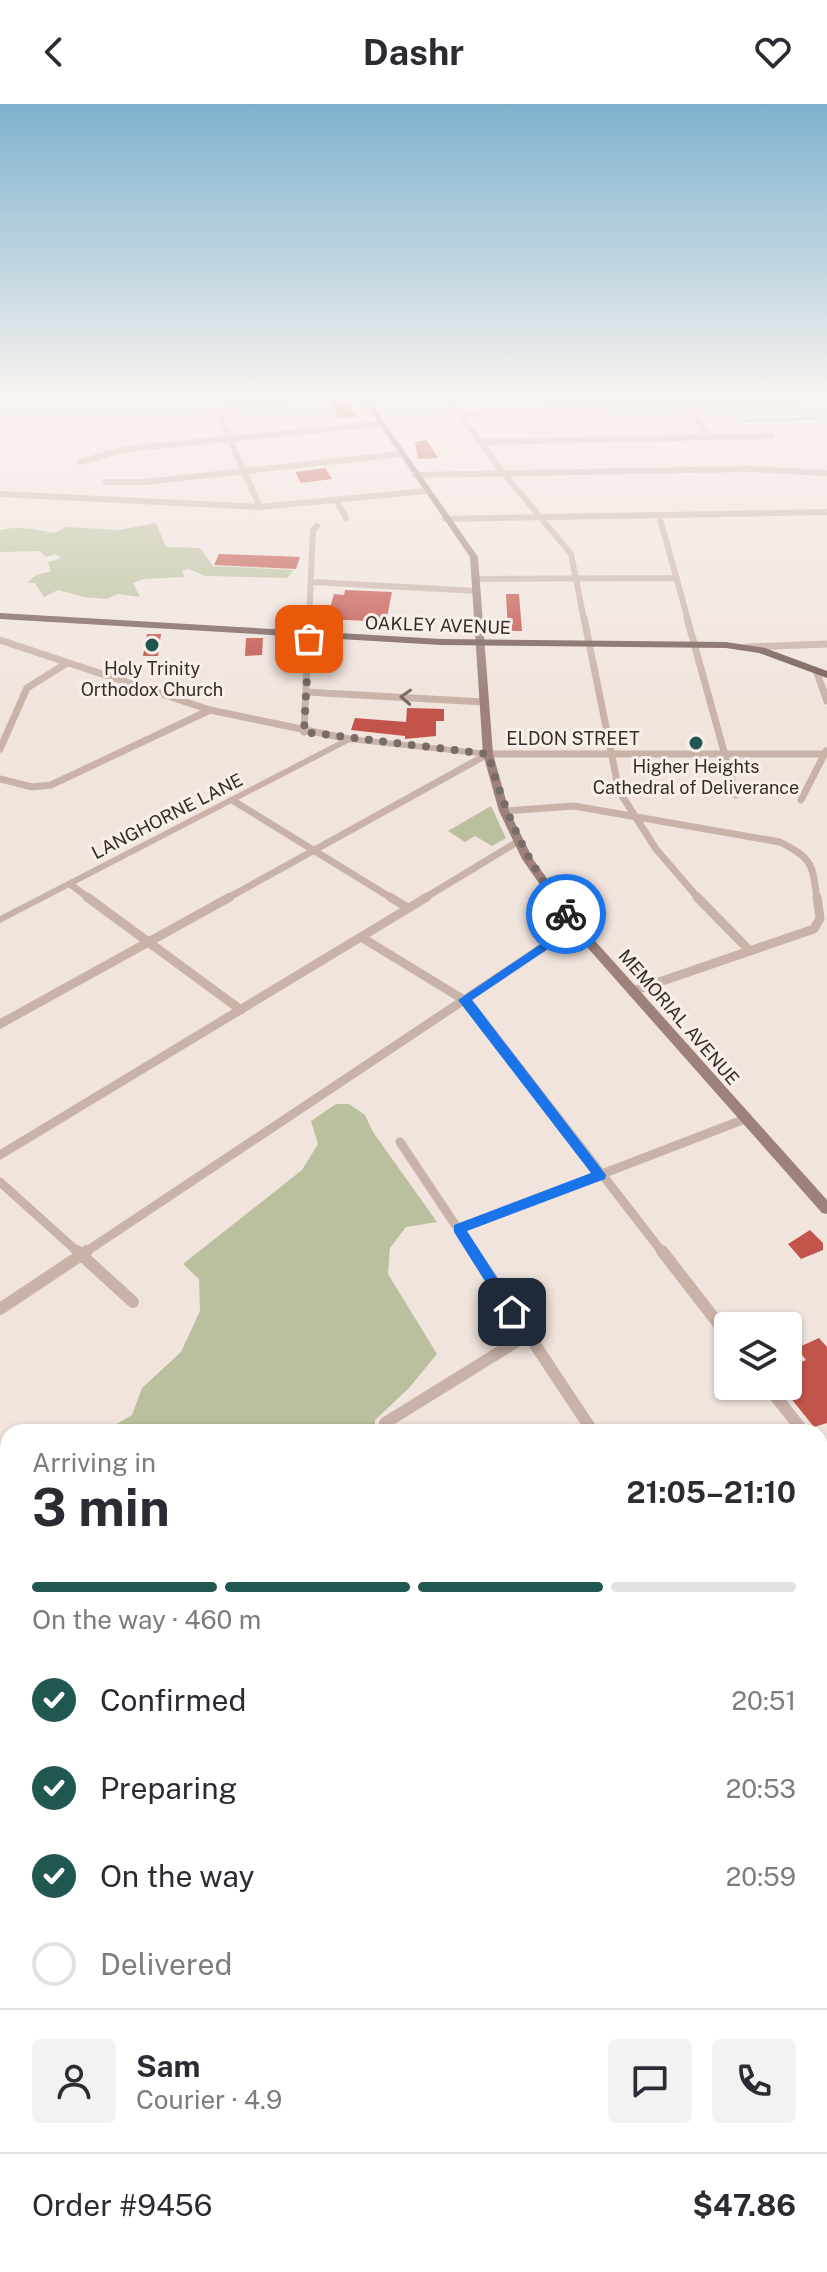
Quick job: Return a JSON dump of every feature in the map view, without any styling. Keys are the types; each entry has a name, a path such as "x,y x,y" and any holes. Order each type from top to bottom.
{"main road":[{"name":"MEMORIAL AVENUE","path":"432,500 474,557 488,754 504,811 519,841 545,886 575,926 827,1209"},
{"name":"OAKLEY AVENUE","path":"0,616 482,644 747,647"},
{"path":"747,647 822,674"}],"street":[{"path":"123,500 260,507 334,500"},
{"path":"257,500 260,507"},
{"path":"336,500 346,518"},
{"path":"525,500 571,554 619,791 685,884 750,951"},
{"path":"445,519 827,512"},
{"path":"659,515 736,795"},
{"path":"304,732 313,530 317,526"},
{"path":"313,582 477,585 575,579 677,578"},
{"name":"ELDON STREET","path":"0,640 210,710 349,739 488,754 826,752"},
{"name":"OAKLEY AVENUE","path":"747,647 827,644"},
{"path":"0,749 27,688 67,663"},
{"path":"822,674 827,701"},
{"path":"306,692 484,702"},
{"path":"0,779 32,787 51,785 210,710"},
{"name":"LANGHORNE LANE","path":"0,920 349,739"},
{"path":"801,800 826,752"},
{"path":"0,1024 488,754"},
{"path":"232,800 408,908"},
{"path":"504,811 574,806 634,816 780,842 794,848 812,864 822,898 820,918 814,929 633,991"},
{"path":"0,1155 519,841"},
{"path":"70,884 241,1010"},
{"path":"0,1309 575,926"},
{"path":"361,937 469,1003 714,1318"},
{"path":"459,1229 745,1119"},
{"path":"400,1142 588,1424"},
{"path":"0,1182 133,1302"},
{"path":"385,1423 527,1335"},
{"path":"778,1400 798,1424"}],"green space":[{"path":"156,523 166,547 200,548 213,566 294,570 287,578 205,576 189,569 182,571 185,577 144,579 133,583 140,597 118,594 107,599 58,590 44,597 35,583 27,583 36,575 51,571 48,562 61,558 56,554 46,557 40,551 0,552 0,530 21,528 54,533 66,527 119,530"},
{"path":"491,806 506,838 492,846 475,836 465,842 448,831"},
{"path":"336,1104 349,1104 365,1115 373,1132 437,1222 406,1227 390,1248 388,1274 437,1354 409,1388 375,1420 375,1424 117,1424 132,1415 142,1388 181,1352 200,1311 199,1279 183,1264 302,1170 318,1144 311,1121"}],"building":[{"path":"219,554 300,557 296,569 214,565"},
{"path":"345,590 392,592 386,622 327,619 334,594 344,595"},
{"path":"506,594 519,594 522,631 508,631"},
{"name":"Holy Trinity Orthodox Church","path":"147,634 161,634 158,656 143,656"},
{"path":"246,638 263,638 262,655 245,656"},
{"path":"407,708 444,709 444,721 436,721 436,736 405,739 405,736 351,730 355,718 406,722"},
{"path":"810,1230 823,1243 823,1250 801,1259 788,1244"},
{"path":"819,1338 827,1347 827,1423 824,1424 812,1424 792,1400 802,1400 802,1362 806,1360 802,1355 802,1346"}],"way so far":[{"path":"309,639 304,732 488,754 504,811 528,859 566,914"}],"place":[{"name":"Holy Trinity Orthodox Church","path":"152,645"},
{"name":"Higher Heights Cathedral of Deliverance","path":"696,743"}],"route":[{"path":"512,1312 459,1229 600,1175 464,1000 575,926 566,914"}]}
